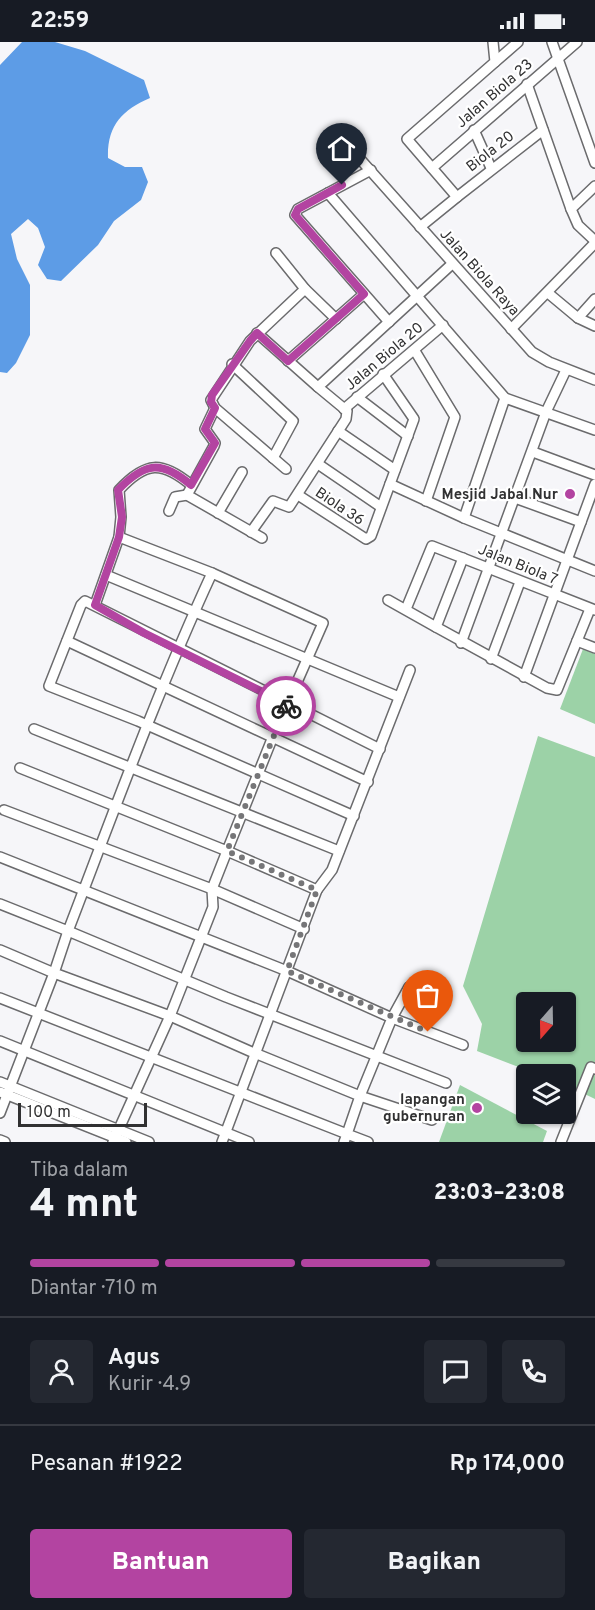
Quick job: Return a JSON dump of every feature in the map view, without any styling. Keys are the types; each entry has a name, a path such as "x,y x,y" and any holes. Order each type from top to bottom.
{"street":[{"path":"493,42 495,62"},
{"path":"457,197 408,142 408,138 518,42"},
{"path":"552,42 595,163"},
{"name":"Jalan Biola 23","path":"432,168 577,42"},
{"path":"511,329 595,242 578,225 571,209 527,84"},
{"path":"474,130 492,168"},
{"name":"Biola 20","path":"420,227 543,130"},
{"path":"587,139 595,130"},
{"name":"Jalan Biola Raya","path":"360,159 452,264 539,357 595,380"},
{"path":"371,170 298,209 295,215 390,322"},
{"path":"571,209 595,186"},
{"path":"328,193 505,398 595,430"},
{"path":"276,253 305,288 336,319"},
{"path":"318,387 452,264"},
{"path":"286,469 215,408 211,402 212,395 232,364 257,333 305,288"},
{"path":"548,292 578,318 595,326"},
{"path":"288,361 364,294"},
{"path":"578,318 595,299"},
{"name":"Jalan Biola 20","path":"344,409 443,325"},
{"path":"251,532 273,501 289,507 347,416 344,409 257,333"},
{"path":"415,351 455,417 426,501"},
{"path":"232,364 293,421 273,458"},
{"path":"461,643 546,412 566,370"},
{"path":"318,464 381,507 413,417 383,374"},
{"path":"357,398 408,436"},
{"path":"464,518 505,398"},
{"path":"187,495 215,443 205,429 215,408"},
{"path":"338,431 395,470"},
{"path":"533,452 595,475"},
{"path":"95,605 119,537 122,517 118,490 137,475 154,467 166,467 191,485"},
{"path":"218,513 242,472"},
{"path":"390,484 464,518 595,571"},
{"path":"524,676 595,484"},
{"path":"169,511 175,497 187,495 262,538"},
{"name":"Biola 36","path":"298,495 366,539 370,536 381,507"},
{"path":"515,498 581,522"},
{"path":"115,1136 170,1016 213,907 212,889 272,739 323,622 212,573 119,537"},
{"name":"Jalan Biola 7","path":"406,609 430,548 438,547 489,570 593,610"},
{"path":"436,627 463,558"},
{"path":"0,1113 6,1091 54,973 161,687 212,573"},
{"path":"106,575 195,610 307,660 399,697"},
{"path":"490,659 520,582"},
{"path":"388,600 490,659 547,688 557,690 577,641 593,610"},
{"path":"354,816 147,725 49,686 82,603 95,605 178,650 380,749"},
{"path":"67,641 368,782"},
{"path":"577,641 595,648"},
{"path":"224,1137 317,890 332,870 410,670"},
{"path":"34,729 339,851"},
{"path":"20,768 227,851 317,890"},
{"path":"4,810 212,889 304,929"},
{"path":"0,857 287,971 463,1046"},
{"path":"0,904 375,1057 446,1083"},
{"path":"0,950 54,973 170,1016 360,1096 432,1120"},
{"path":"345,1138 375,1057 409,987"},
{"path":"0,998 345,1138 368,1142"},
{"path":"0,1041 133,1095 224,1137 249,1142"},
{"path":"561,1142 591,1067 595,1068"},
{"path":"0,1082 6,1091 126,1142"},
{"path":"115,1136 149,1142"},
{"path":"0,1140 5,1142"}],"green space":[{"path":"583,649 595,654 595,724 560,709"},
{"path":"538,736 595,757 595,1099 576,1090 576,1064 516,1064 516,1066 477,1051 482,1024 463,986"},
{"name":"lapangan gubernuran","path":"460,1085 516,1115 516,1124 534,1124 547,1131 543,1142 439,1142"}],"water":[{"path":"22,42 55,42 85,51 144,80 150,98 131,108 118,120 110,137 108,158 125,167 142,167 148,182 141,200 114,221 98,245 61,281 47,279 38,265 45,247 38,228 28,219 11,234 17,259 30,285 30,335 16,363 7,373 0,372 0,65"}],"way so far":[{"path":"286,706 227,851 317,890 287,971 428,1032"}],"place":[{"name":"Mesjid Jabal Nur","path":"570,494"},
{"name":"lapangan gubernuran","path":"477,1108"}],"route":[{"path":"286,706 287,704 144,633 95,605 119,537 122,517 117,496 118,490 137,475 154,467 166,467 191,485 215,443 205,429 215,408 211,402 212,395 232,364 257,333 288,361 364,294 295,215 298,209 342,185"}]}
